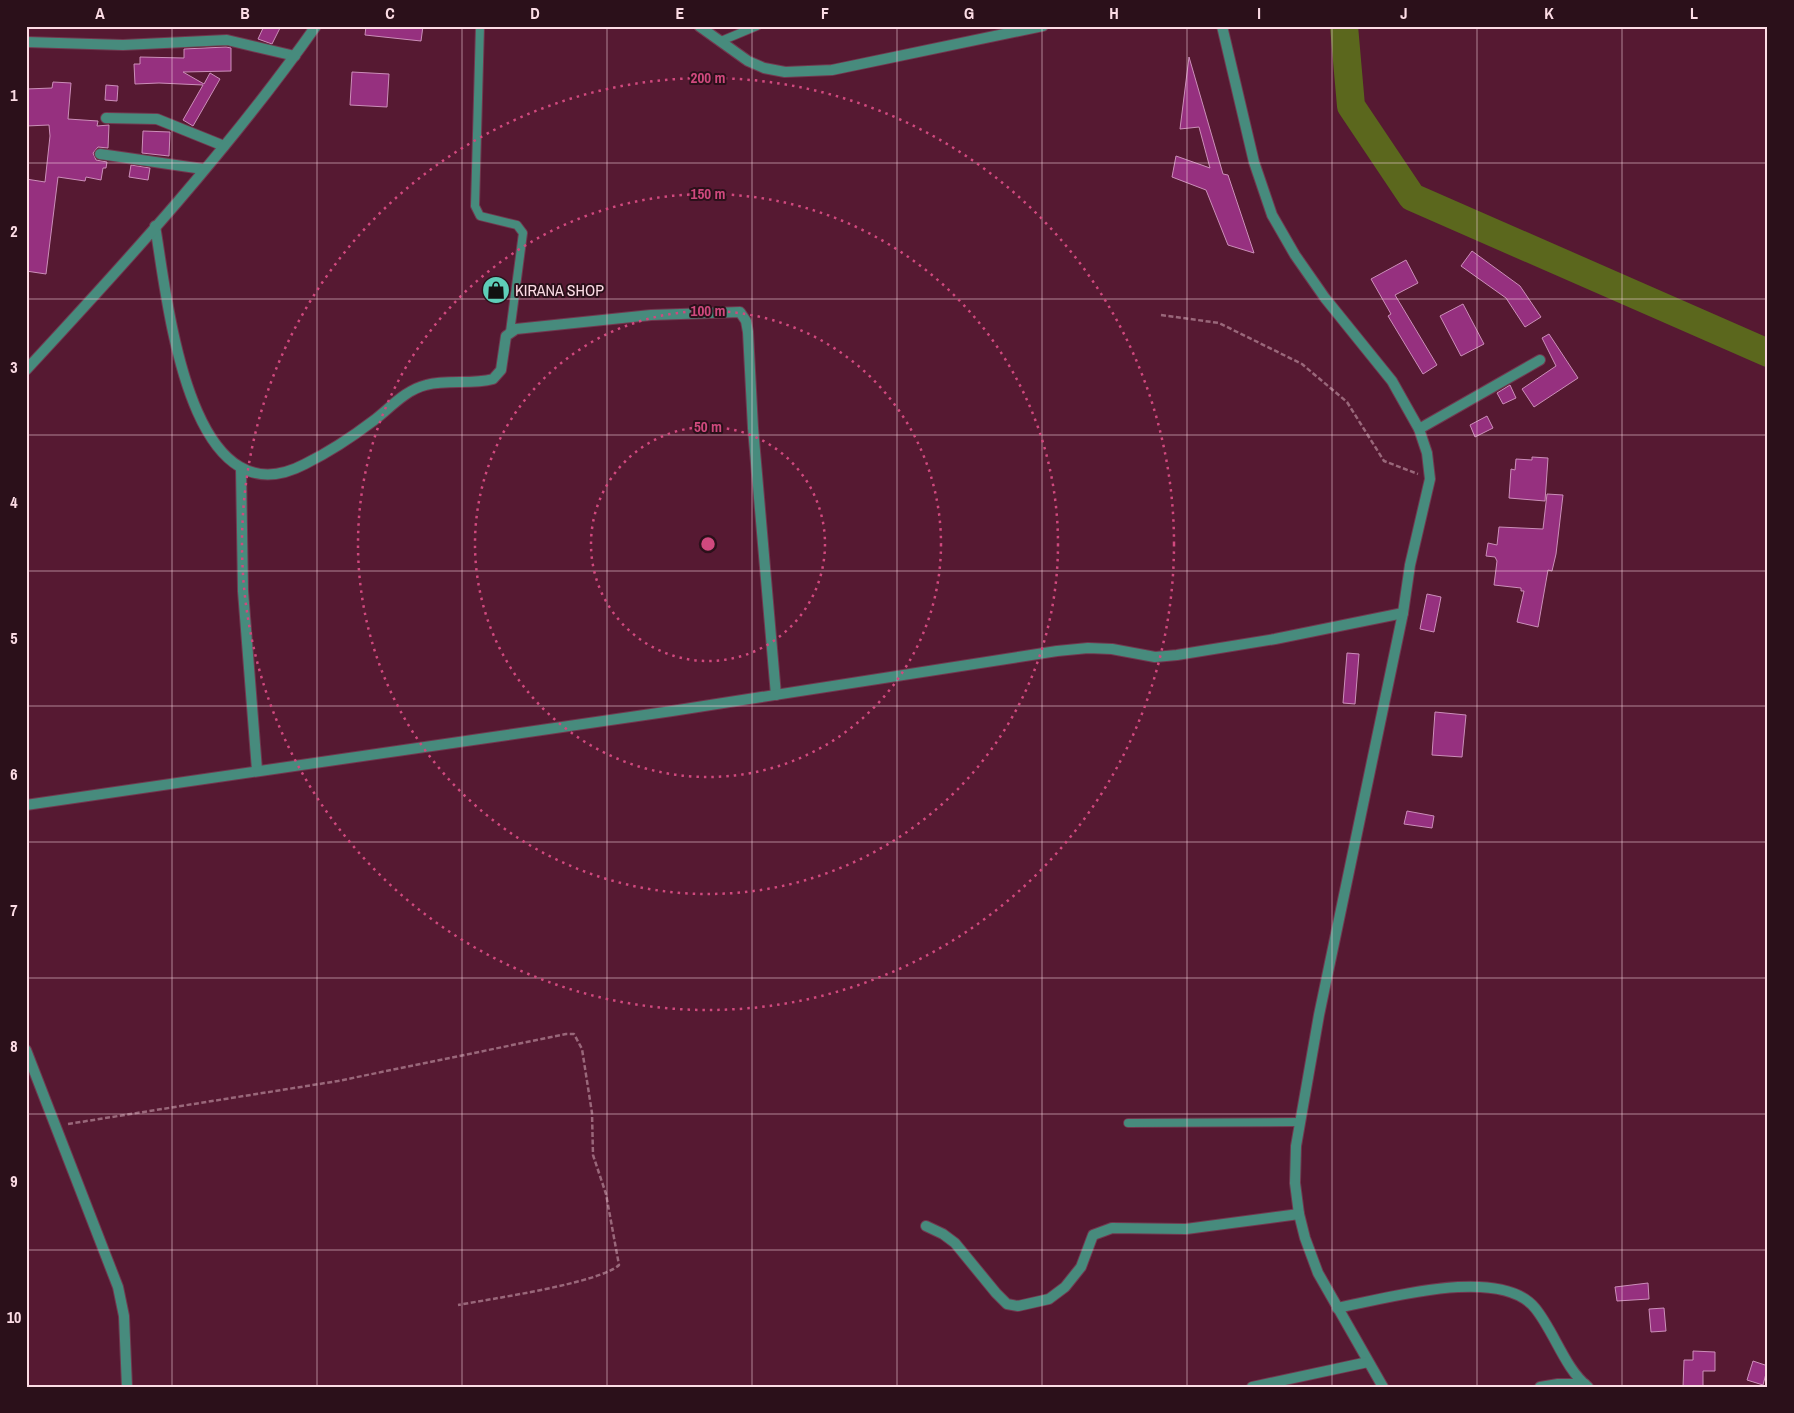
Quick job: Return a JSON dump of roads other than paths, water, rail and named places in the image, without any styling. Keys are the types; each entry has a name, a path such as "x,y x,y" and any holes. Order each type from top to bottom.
{"street":[{"path":"26,370 224,146 295,56 316,26"},
{"path":"699,26 748,62 764,68 785,72 832,70 1043,26"},
{"path":"1222,26 1254,162 1272,214 1295,255 1325,298 1392,381 1419,428 1427,454 1430,479 1410,565 1403,613 1318,1015 1296,1155 1299,1214 1318,1273 1383,1387"},
{"path":"26,42 124,45 227,40 295,56"},
{"path":"106,118 158,119 224,146"},
{"path":"100,154 203,169"},
{"path":"155,226 178,351 193,400 207,432 219,450 241,468 252,472 268,473 303,465 372,422 411,392 425,385 494,379 501,370 504,344 510,332 526,327 651,316 740,312 744,316 748,332 754,438 776,695"},
{"path":"1419,428 1540,360"},
{"path":"241,468 243,591 257,770"},
{"path":"26,805 776,695 1057,650 1112,649 1155,657 1176,655 1275,639 1403,613"},
{"path":"26,1050 118,1287 124,1316 126,1387"},
{"path":"926,1226 943,1234 955,1243 1007,1304 1018,1306 1049,1299 1065,1287 1081,1267 1093,1235 1102,1230 1112,1228 1186,1229 1299,1214"},
{"path":"1337,1308 1425,1292 1473,1286 1500,1289 1520,1295 1534,1306 1552,1330 1574,1370 1586,1385"},
{"path":"1252,1387 1368,1362"},
{"path":"1540,1387 1558,1384 1586,1385"}],"lane":[{"path":"480,26 475,206 480,216 516,225 523,234 510,332"},
{"path":"721,41 757,26"},
{"path":"1128,1123 1300,1122"}],"waterway":[{"path":"1344,26 1351,106 1412,197 1768,353"}],"place":[{"name":"KIRANA SHOP","path":"496,290"}]}
